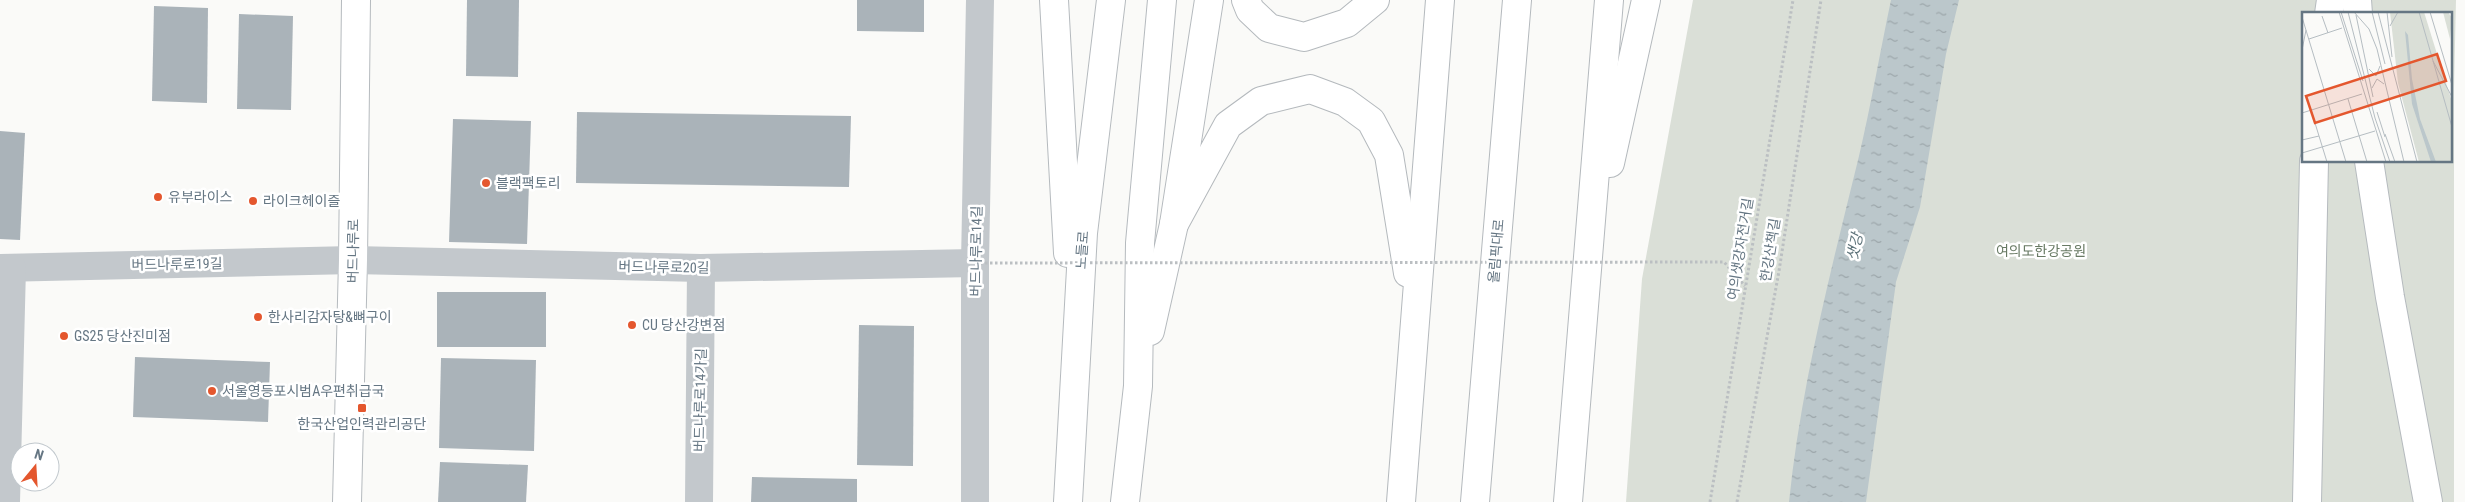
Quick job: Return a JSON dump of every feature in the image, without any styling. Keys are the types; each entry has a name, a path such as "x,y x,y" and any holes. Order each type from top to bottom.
{"main road":[{"name":"버드나루로","path":"347,502 353,260 356,0"},
{"path":"1054,0 1074,374"},
{"name":"노들로","path":"1068,502 1083,233 1111,0"},
{"path":"1126,502 1138,386 1140,242 1162,0"},
{"path":"1138,386 1174,224 1209,0"},
{"path":"1246,0 1250,10 1269,28 1304,37 1347,23 1375,0"},
{"path":"1401,502 1440,0"},
{"name":"올림픽대로","path":"1475,502 1517,0"},
{"path":"1568,502 1610,0"},
{"path":"1587,269 1646,0"},
{"path":"1174,224 1228,125 1261,101 1310,89 1345,102 1371,121 1389,155 1415,317"},
{"path":"2307,502 2314,162"},
{"path":"2369,162 2390,297 2428,502"}],"street":[{"name":"버드나루로14길","path":"975,502 975,263 980,0"},
{"name":"버드나루로20길","path":"353,260 701,268 975,263"},
{"name":"버드나루로19길","path":"6,268 353,260"},
{"path":"6,268 6,502"},
{"name":"버드나루로14가길","path":"699,502 701,268"}],"path":[{"name":"여의샛강자전거길","path":"1710,502 1793,0"},
{"name":"한강산책길","path":"1737,502 1778,271 1821,0"},
{"path":"975,263 1724,262 1746,286"}],"green space":[{"name":"여의도한강공원","path":"1693,0 2456,0 2454,88 2454,502 1626,502 1642,279"}],"water":[{"name":"샛강","path":"1891,0 1959,0 1946,54 1920,207 1896,282 1866,502 1789,502 1794,458 1809,371 1863,137"}],"building":[{"path":"467,0 519,0 518,77 466,76"},
{"path":"857,0 924,0 924,32 857,31"},
{"path":"154,6 208,8 207,103 152,101"},
{"path":"239,14 293,16 291,110 237,109"},
{"path":"577,112 851,116 849,187 576,183"},
{"path":"453,119 531,121 527,244 449,242"},
{"path":"0,131 25,133 20,240 0,239"},
{"path":"437,292 546,292 546,347 437,347"},
{"path":"859,325 914,326 913,466 857,465"},
{"path":"135,357 270,362 268,422 133,417"},
{"path":"441,358 536,360 534,451 439,448"},
{"path":"440,462 528,465 526,502 438,502"},
{"path":"752,477 857,479 857,502 751,502"}],"place":[{"name":"블랙팩토리","path":"486,183"},
{"name":"유부라이스","path":"158,197"},
{"name":"라이크헤이즐","path":"253,201"},
{"name":"한사리감자탕&뼈구이","path":"258,317"},
{"name":"CU 당산강변점","path":"632,325"},
{"name":"GS25 당산진미점","path":"64,336"},
{"name":"서울영등포시범A우편취급국","path":"212,391"},
{"name":"한국산업인력관리공단","path":"362,408"}]}
